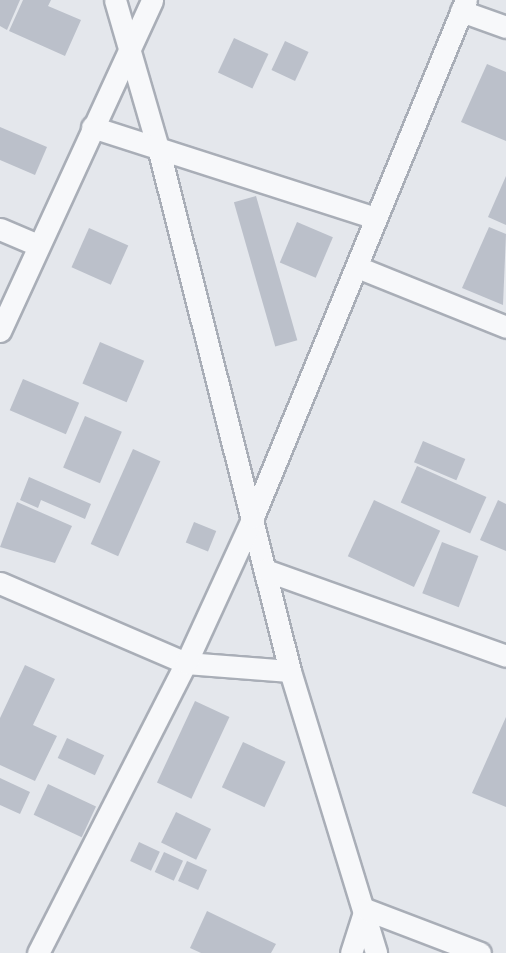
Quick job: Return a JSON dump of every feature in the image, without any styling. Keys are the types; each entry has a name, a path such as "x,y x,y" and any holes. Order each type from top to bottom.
{"street":[{"path":"115,0 159,151 290,671 365,909 376,953"},
{"path":"0,331 36,244 153,0"},
{"path":"38,953 186,663 253,517 463,6 506,27"},
{"path":"92,127 159,151 375,218"},
{"path":"0,229 36,244"},
{"path":"357,267 506,327"},
{"path":"265,570 506,656"},
{"path":"0,583 186,663 290,671"},
{"path":"351,953 365,909"},
{"path":"365,909 480,953"}],"building":[{"path":"0,0 20,0 7,30 0,26"},
{"path":"23,0 51,0 48,6 81,20 65,56 9,31"},
{"path":"234,38 268,54 252,88 218,72"},
{"path":"285,41 309,52 295,81 271,70"},
{"path":"487,64 506,72 506,141 461,122"},
{"path":"0,127 47,147 35,175 0,160"},
{"path":"506,176 506,225 488,217"},
{"path":"256,196 297,340 275,347 234,202"},
{"path":"297,222 333,237 316,278 280,263"},
{"path":"489,227 506,234 503,305 462,288"},
{"path":"89,228 128,245 111,285 72,267"},
{"path":"100,342 144,361 127,402 82,383"},
{"path":"23,379 79,403 66,434 10,410"},
{"path":"85,416 122,432 100,483 63,468"},
{"path":"423,441 465,459 456,480 414,462"},
{"path":"133,449 160,461 118,556 91,544"},
{"path":"417,466 486,497 470,533 401,503"},
{"path":"29,477 91,504 85,519 41,500 38,508 20,500"},
{"path":"374,500 440,531 414,587 348,556"},
{"path":"498,500 506,504 506,551 480,540"},
{"path":"17,502 72,526 55,563 0,547"},
{"path":"194,522 216,531 208,551 186,542"},
{"path":"442,542 478,556 459,607 422,593"},
{"path":"25,665 55,679 33,725 57,736 35,781 0,765 0,718"},
{"path":"195,701 229,717 191,799 157,783"},
{"path":"506,717 506,807 472,793"},
{"path":"67,738 104,755 95,775 58,758"},
{"path":"243,742 286,762 264,807 222,787"},
{"path":"0,778 30,792 20,814 0,805"},
{"path":"48,784 96,806 82,837 34,815"},
{"path":"176,812 211,829 196,860 161,843"},
{"path":"139,842 160,852 151,871 130,861"},
{"path":"164,852 183,861 174,881 155,872"},
{"path":"187,861 207,870 198,890 178,881"},
{"path":"207,911 276,944 271,953 201,953 190,948"}]}
